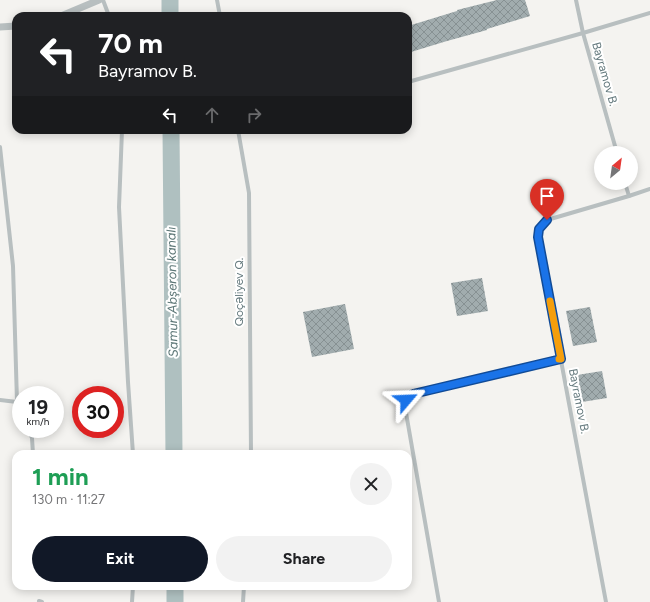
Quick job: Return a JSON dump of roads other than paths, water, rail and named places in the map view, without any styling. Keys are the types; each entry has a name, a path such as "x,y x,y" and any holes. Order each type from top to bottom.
{"street":[{"path":"71,12 100,0"},
{"path":"103,0 108,12"},
{"path":"217,0 219,12"},
{"name":"Bayramov B.","path":"576,0 583,33 615,146"},
{"path":"412,81 650,13"},
{"path":"0,27 12,26"},
{"path":"122,134 119,207 133,450"},
{"name":"Qoçəliyev Q.","path":"239,134 249,193 251,450"},
{"path":"0,147 13,266 17,386"},
{"name":"Bayramov B.","path":"606,602 538,237 539,229 547,220 650,189"},
{"path":"627,190 629,196"},
{"path":"439,602 405,407 406,400 413,394 561,359"},
{"path":"0,400 12,401"},
{"path":"32,438 33,450"},
{"path":"132,602 133,590"},
{"path":"244,590 244,602"}],"waterway":[{"name":"Samur-Abşeron kanalı","path":"170,0 170,12"},
{"name":"Samur-Abşeron kanalı","path":"171,134 174,450"},
{"name":"Samur-Abşeron kanalı","path":"175,590 175,602"}]}
